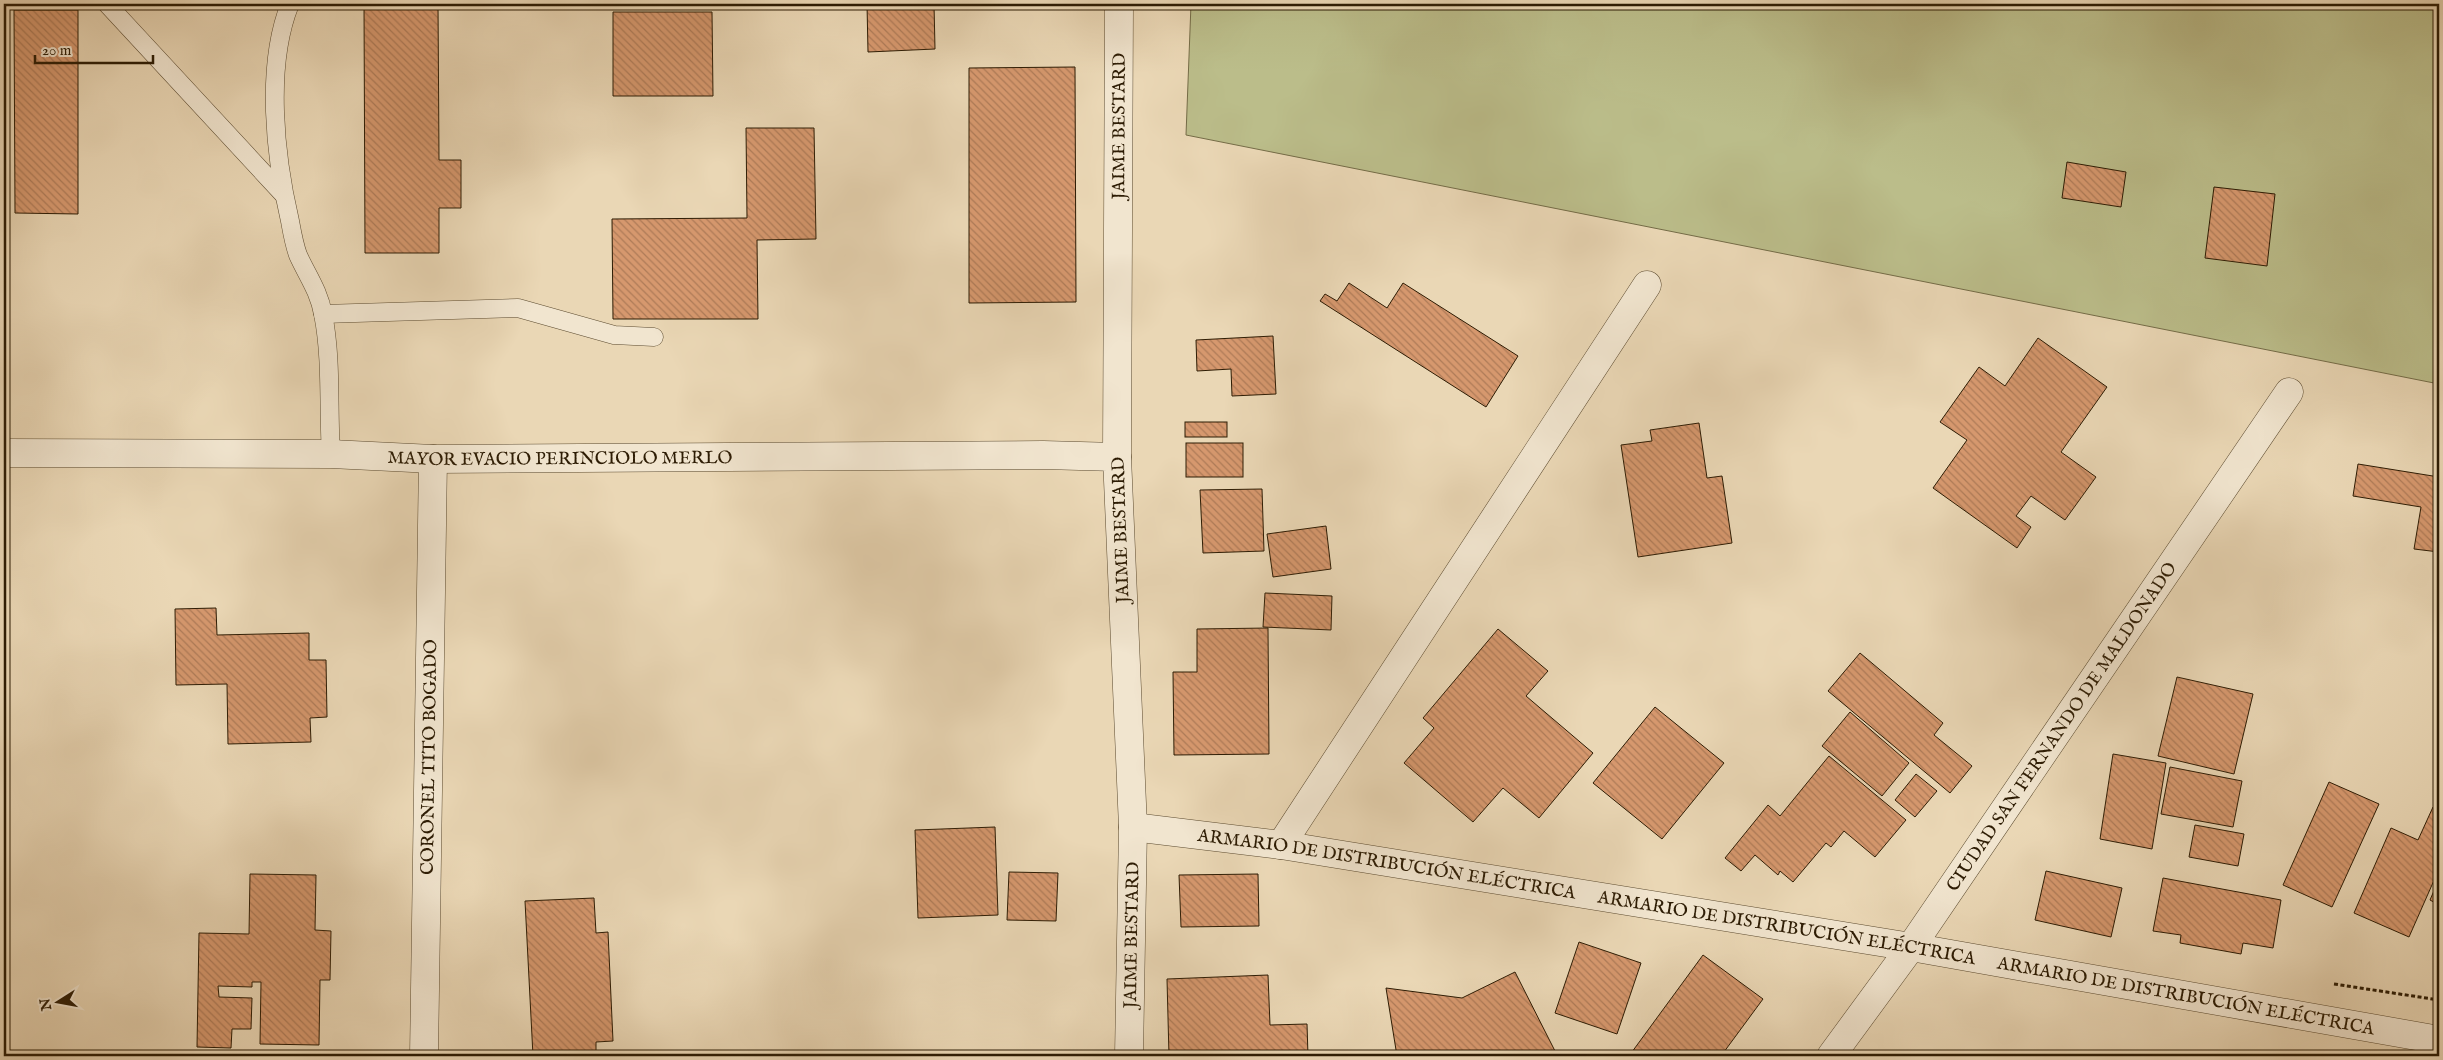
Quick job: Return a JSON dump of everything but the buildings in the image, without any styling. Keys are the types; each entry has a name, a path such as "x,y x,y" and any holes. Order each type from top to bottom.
{"street":[{"name":"JAIME BESTARD","path":"1119,4 1117,457 1133,826 1129,1056"},
{"path":"1280,845 1647,285"},
{"name":"CIUDAD SAN FERNANDO DE MALDONADO","path":"1831,1056 1911,947 2289,392"},
{"name":"MAYOR EVACIO PERINCIOLO MERLO","path":"4,453 331,454 433,459 1043,455 1117,457"},
{"name":"CORONEL TITO BOGADO","path":"424,1056 433,459"},
{"name":"ARMARIO DE DISTRIBUCIÓN ELÉCTRICA","path":"1133,826 1280,845 1911,947 2439,1040"}],"lane":[{"path":"107,4 283,194"},
{"path":"290,4 282,24 275,128 283,194 298,254 317,290 323,314 331,454"},
{"path":"323,314 518,308 614,335 654,337"}],"green space":[{"path":"1191,4 2439,4 2439,384 1186,135"}]}
